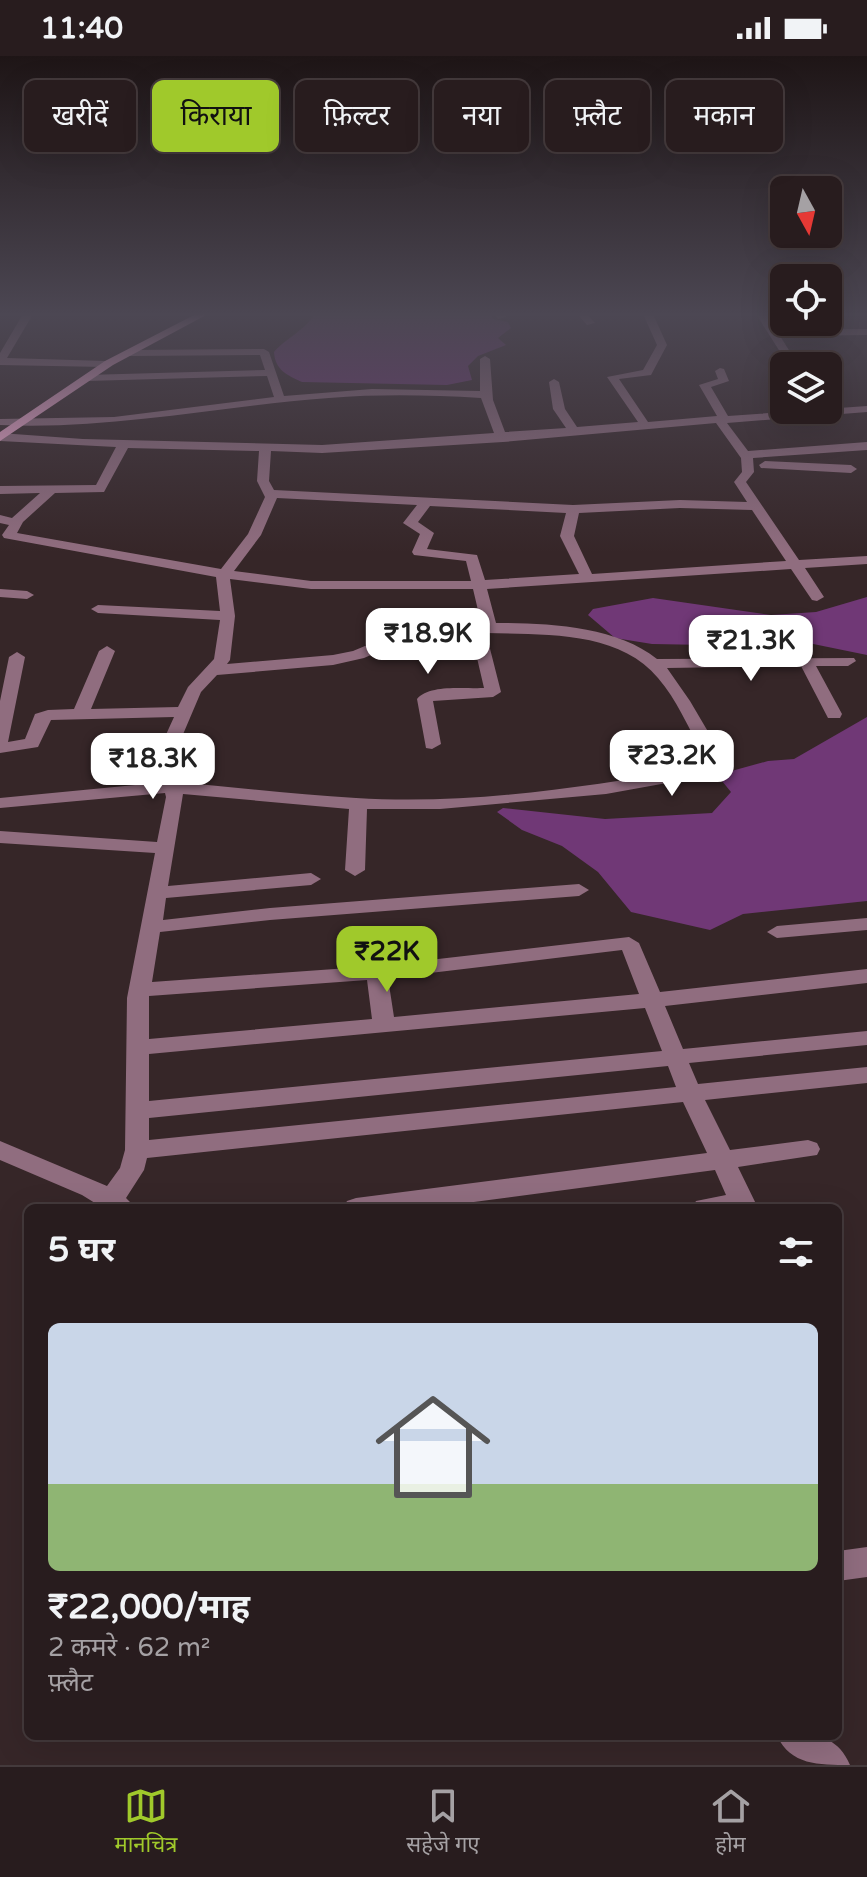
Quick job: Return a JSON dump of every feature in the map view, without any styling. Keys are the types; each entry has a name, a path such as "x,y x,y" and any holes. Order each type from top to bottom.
{"main road":[{"path":"1,423 47,394"},
{"path":"0,437 63,394"}],"street":[{"path":"278,394 280,400"},
{"path":"1,423 86,421 280,400 372,394"},
{"path":"449,394 486,395 494,424 503,438"},
{"path":"556,394 559,409 574,431"},
{"path":"624,394 645,425"},
{"path":"709,394 747,460 748,472 740,482 817,597"},
{"path":"842,410 867,409"},
{"path":"0,437 322,449 503,438 770,415"},
{"path":"0,491 100,489 124,443"},
{"path":"747,460 867,446"},
{"path":"265,447 263,481 272,494"},
{"path":"747,460 851,469"},
{"path":"0,491 7,494 0,501"},
{"path":"50,491 8,521 9,535 224,574 311,585 481,585 867,560"},
{"path":"272,494 573,509 665,505 758,506"},
{"path":"0,1150 117,1203 132,1170 137,1150 139,990 175,797 158,772 194,690 215,670 224,653 228,616 221,588 224,574 254,535 272,494"},
{"path":"428,500 410,523 426,531 420,554 472,558 481,585 493,692 428,696 425,699 432,744"},
{"path":"573,509 567,536 587,577"},
{"path":"0,593 27,595"},
{"path":"98,609 228,616"},
{"path":"0,803 170,787 358,804 440,804 524,799 606,789 694,773 705,766 711,752 670,683 653,664 619,645 559,630 418,631 391,637 348,658 215,670"},
{"path":"80,716 107,651"},
{"path":"0,741 17,657"},
{"path":"653,664 848,661"},
{"path":"806,662 834,714"},
{"path":"0,748 32,743 44,716 184,712"},
{"path":"355,870 358,804"},
{"path":"0,837 164,848"},
{"path":"157,893 311,879"},
{"path":"151,927 270,914 579,890"},
{"path":"777,932 867,924"},
{"path":"139,990 377,973 629,943 690,1093 744,1204"},
{"path":"377,973 384,1025"},
{"path":"137,1048 652,1000 867,976"},
{"path":"137,1111 867,1038"},
{"path":"137,1150 867,1075"},
{"path":"386,1204 808,1149"},
{"path":"842,1565 867,1562"},
{"path":"799,1740 832,1765"}],"shaded area":[{"path":"867,597 867,655 784,638 708,645 652,644 615,638 588,615 593,609 653,598 771,615 816,612"},
{"path":"867,717 867,901 743,914 710,930 631,912 598,872 562,846 522,830 497,812 503,808 605,819 712,813 731,792 717,775 768,761 794,759"}]}
